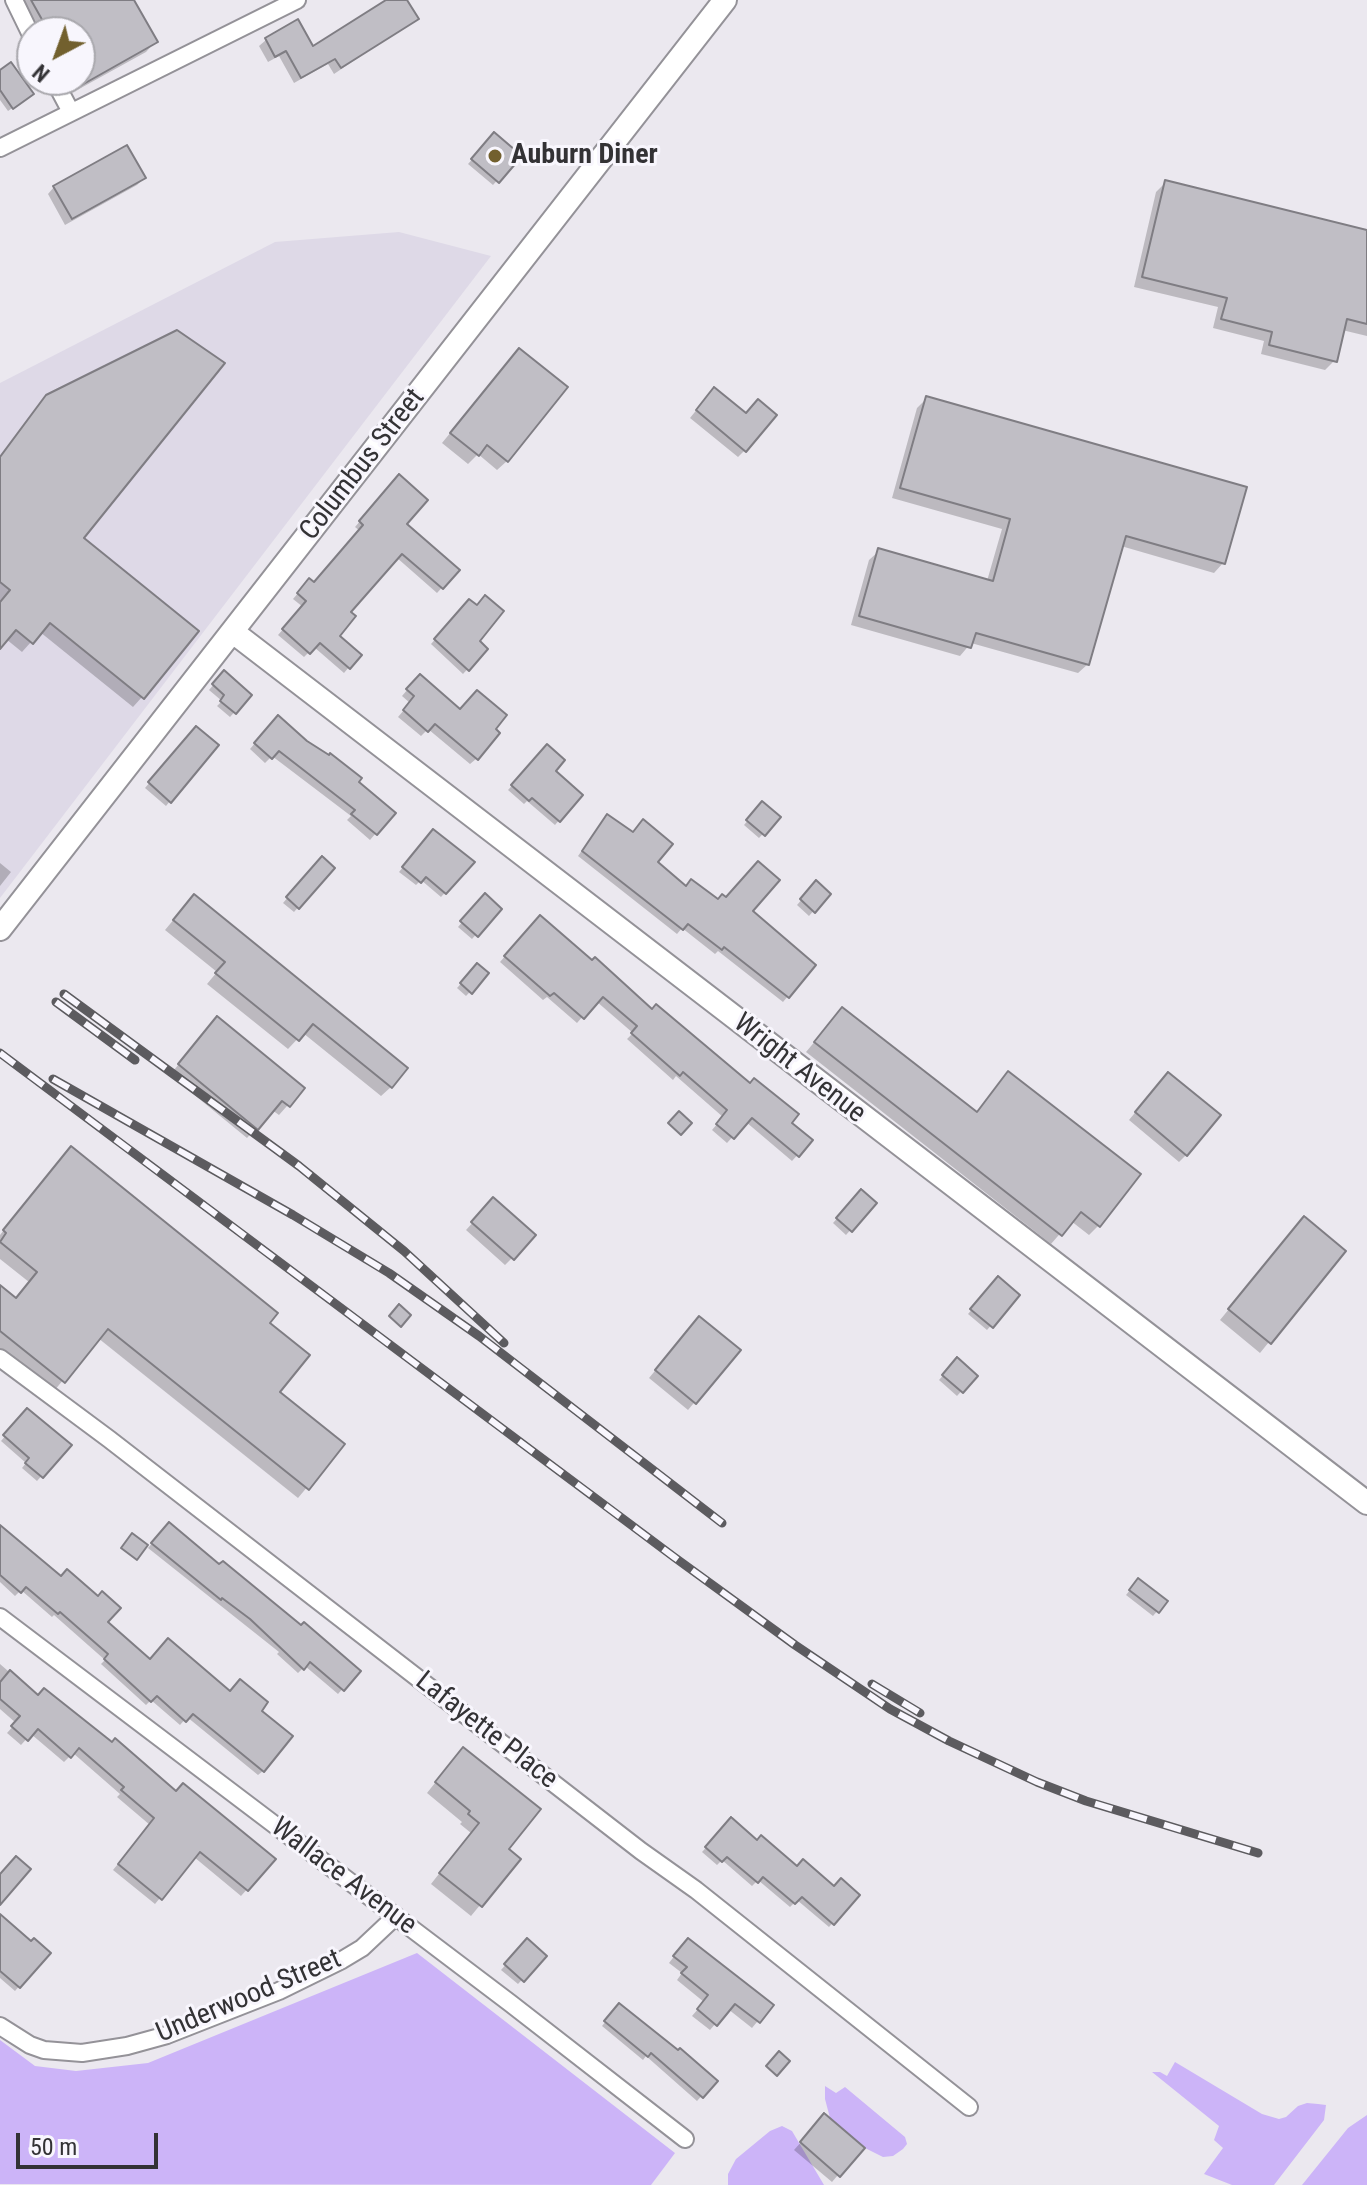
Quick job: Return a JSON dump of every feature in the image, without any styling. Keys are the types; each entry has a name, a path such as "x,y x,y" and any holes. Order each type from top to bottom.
{"street":[{"path":"0,148 297,0"},
{"name":"Columbus Street","path":"0,929 725,0"},
{"path":"62,96 71,112"},
{"name":"Wright Avenue","path":"233,632 1367,1503"},
{"name":"Lafayette Place","path":"0,1358 641,1851 696,1890 969,2107"},
{"name":"Wallace Avenue","path":"0,1617 685,2139"},
{"name":"Underwood Street","path":"0,2026 44,2050 82,2053 127,2046 209,2020 342,1960 362,1948 396,1916"}],"shaded area":[{"path":"399,232 491,256 0,898 0,383 275,242"},
{"path":"417,1953 675,2153 651,2185 0,2184 0,2040 35,2066 76,2071 148,2063"},
{"path":"1175,2062 1262,2114 1279,2119 1298,2106 1318,2104 1326,2105 1324,2120 1274,2185 1232,2185 1204,2174 1223,2148 1214,2140 1219,2126 1152,2072 1167,2076"},
{"path":"825,2086 836,2093 845,2087 905,2137 907,2144 893,2156 883,2157 865,2148 830,2118"},
{"path":"1367,2115 1367,2185 1302,2185 1348,2128"},
{"path":"782,2126 792,2131 824,2185 728,2185 728,2174 736,2159 770,2131"}],"building":[{"path":"31,0 134,0 158,42 96,77 96,16 40,16"},
{"path":"386,0 407,0 419,19 341,68 335,59 301,78 286,51 275,57 265,38 298,19 313,46"},
{"path":"11,62 16,69 16,96 31,96 13,109 0,90 0,70"},
{"path":"494,132 522,156 499,183 471,159"},
{"path":"127,145 146,178 72,219 53,186"},
{"path":"1165,180 1367,230 1367,324 1347,319 1337,362 1269,345 1272,332 1221,319 1227,298 1142,277"},
{"path":"177,330 225,363 84,538 199,631 144,699 50,623 33,644 16,630 0,649 0,602 10,590 0,582 0,457 46,395"},
{"path":"519,348 568,387 508,462 487,445 479,456 450,433"},
{"path":"714,387 746,413 758,399 777,415 746,452 696,410"},
{"path":"926,396 1247,487 1225,564 1126,536 1089,665 976,633 971,648 859,616 878,548 993,581 1010,519 900,488"},
{"path":"399,474 428,500 407,524 460,570 443,589 402,554 351,612 356,616 340,636 362,655 350,669 320,643 310,654 282,629 306,601 297,593 309,578 314,582 363,525 359,521"},
{"path":"485,595 504,611 480,641 488,649 469,671 434,639 469,599 477,605"},
{"path":"224,670 252,695 236,714 220,701 224,695 212,684"},
{"path":"420,674 460,709 477,690 507,715 496,729 500,733 478,760 435,724 428,732 403,710 414,696 406,689"},
{"path":"278,715 307,741 330,753 362,778 359,782 396,813 377,835 351,814 355,810 279,751 272,759 254,743"},
{"path":"196,726 219,745 171,803 148,782"},
{"path":"547,744 565,760 556,771 583,795 560,822 511,785"},
{"path":"762,801 781,817 765,836 746,820"},
{"path":"607,814 633,832 643,819 673,844 658,862 686,886 691,879 718,899 722,894 726,897 758,861 780,880 753,911 816,965 789,998 724,947 722,950 688,924 683,930 582,851"},
{"path":"433,829 475,862 446,894 426,877 421,883 402,867"},
{"path":"322,856 335,868 299,909 286,897"},
{"path":"816,880 831,894 815,913 800,899"},
{"path":"485,893 502,909 478,937 460,921"},
{"path":"194,894 408,1068 392,1088 313,1024 299,1041 215,973 225,962 173,920"},
{"path":"540,915 592,960 595,957 652,1009 656,1004 750,1083 754,1078 799,1114 792,1123 813,1140 799,1157 752,1118 734,1139 716,1124 727,1110 683,1072 680,1076 631,1033 637,1026 603,997 584,1019 554,993 550,996 504,956"},
{"path":"477,963 489,973 472,994 460,983"},
{"path":"842,1007 977,1112 1008,1071 1141,1174 1100,1227 1081,1212 1062,1236 814,1042"},
{"path":"217,1016 305,1088 290,1107 282,1101 258,1130 178,1064"},
{"path":"1168,1072 1221,1115 1187,1156 1135,1112"},
{"path":"679,1111 692,1123 681,1135 668,1123"},
{"path":"71,1146 278,1313 270,1323 310,1355 280,1392 345,1444 309,1490 108,1329 65,1383 0,1331 0,1285 16,1298 37,1272 0,1242 6,1233 3,1230"},
{"path":"861,1189 877,1203 852,1232 836,1218"},
{"path":"493,1197 536,1235 514,1260 471,1222"},
{"path":"1304,1216 1346,1251 1271,1344 1228,1309"},
{"path":"998,1276 1020,1295 993,1328 970,1309"},
{"path":"399,1304 411,1315 401,1327 389,1316"},
{"path":"699,1316 741,1350 696,1404 655,1370"},
{"path":"957,1357 978,1376 963,1393 942,1375"},
{"path":"27,1408 72,1445 43,1478 25,1463 29,1458 3,1435"},
{"path":"169,1522 219,1564 223,1561 301,1625 304,1622 361,1671 344,1691 310,1662 304,1670 250,1619 221,1600 151,1543"},
{"path":"0,1525 61,1576 67,1569 98,1596 102,1591 121,1608 108,1622 150,1659 168,1638 230,1691 240,1679 268,1702 262,1711 293,1736 264,1772 193,1714 186,1722 157,1696 151,1702 104,1659 108,1654 60,1612 58,1614 26,1587 21,1593 0,1575"},
{"path":"132,1533 148,1545 137,1560 121,1548"},
{"path":"1138,1578 1168,1601 1159,1613 1129,1590"},
{"path":"10,1670 38,1695 44,1688 112,1742 115,1738 176,1791 183,1783 276,1859 248,1891 200,1852 162,1900 118,1864 154,1818 79,1748 71,1758 38,1729 28,1741 11,1726 20,1716 0,1699 0,1682"},
{"path":"463,1747 541,1809 509,1849 521,1859 482,1907 439,1873 479,1823 468,1814 470,1811 435,1782"},
{"path":"731,1817 757,1840 761,1835 797,1866 803,1859 834,1886 841,1878 860,1895 834,1925 802,1897 795,1904 763,1877 758,1883 727,1857 722,1862 705,1847"},
{"path":"16,1856 31,1869 0,1905 0,1874"},
{"path":"0,1914 31,1941 34,1938 51,1953 20,1988 0,1971"},
{"path":"527,1938 547,1956 524,1982 504,1964"},
{"path":"688,1938 774,2005 760,2023 735,2004 717,2026 697,2009 708,1995 681,1973 687,1967 673,1956"},
{"path":"619,2003 678,2050 680,2048 718,2081 703,2098 651,2053 648,2057 604,2021"},
{"path":"779,2051 790,2061 777,2076 766,2066"},
{"path":"824,2113 865,2148 840,2177 800,2142"}],"railway":[{"path":"64,994 299,1166 404,1251 504,1343"},
{"path":"56,1002 135,1060"},
{"path":"0,1053 674,1557 890,1709 949,1741 1037,1782 1086,1801 1258,1853"},
{"path":"53,1079 389,1273 479,1336 722,1523"},
{"path":"872,1684 920,1713"}],"place":[{"name":"Auburn Diner","path":"495,156"}]}
